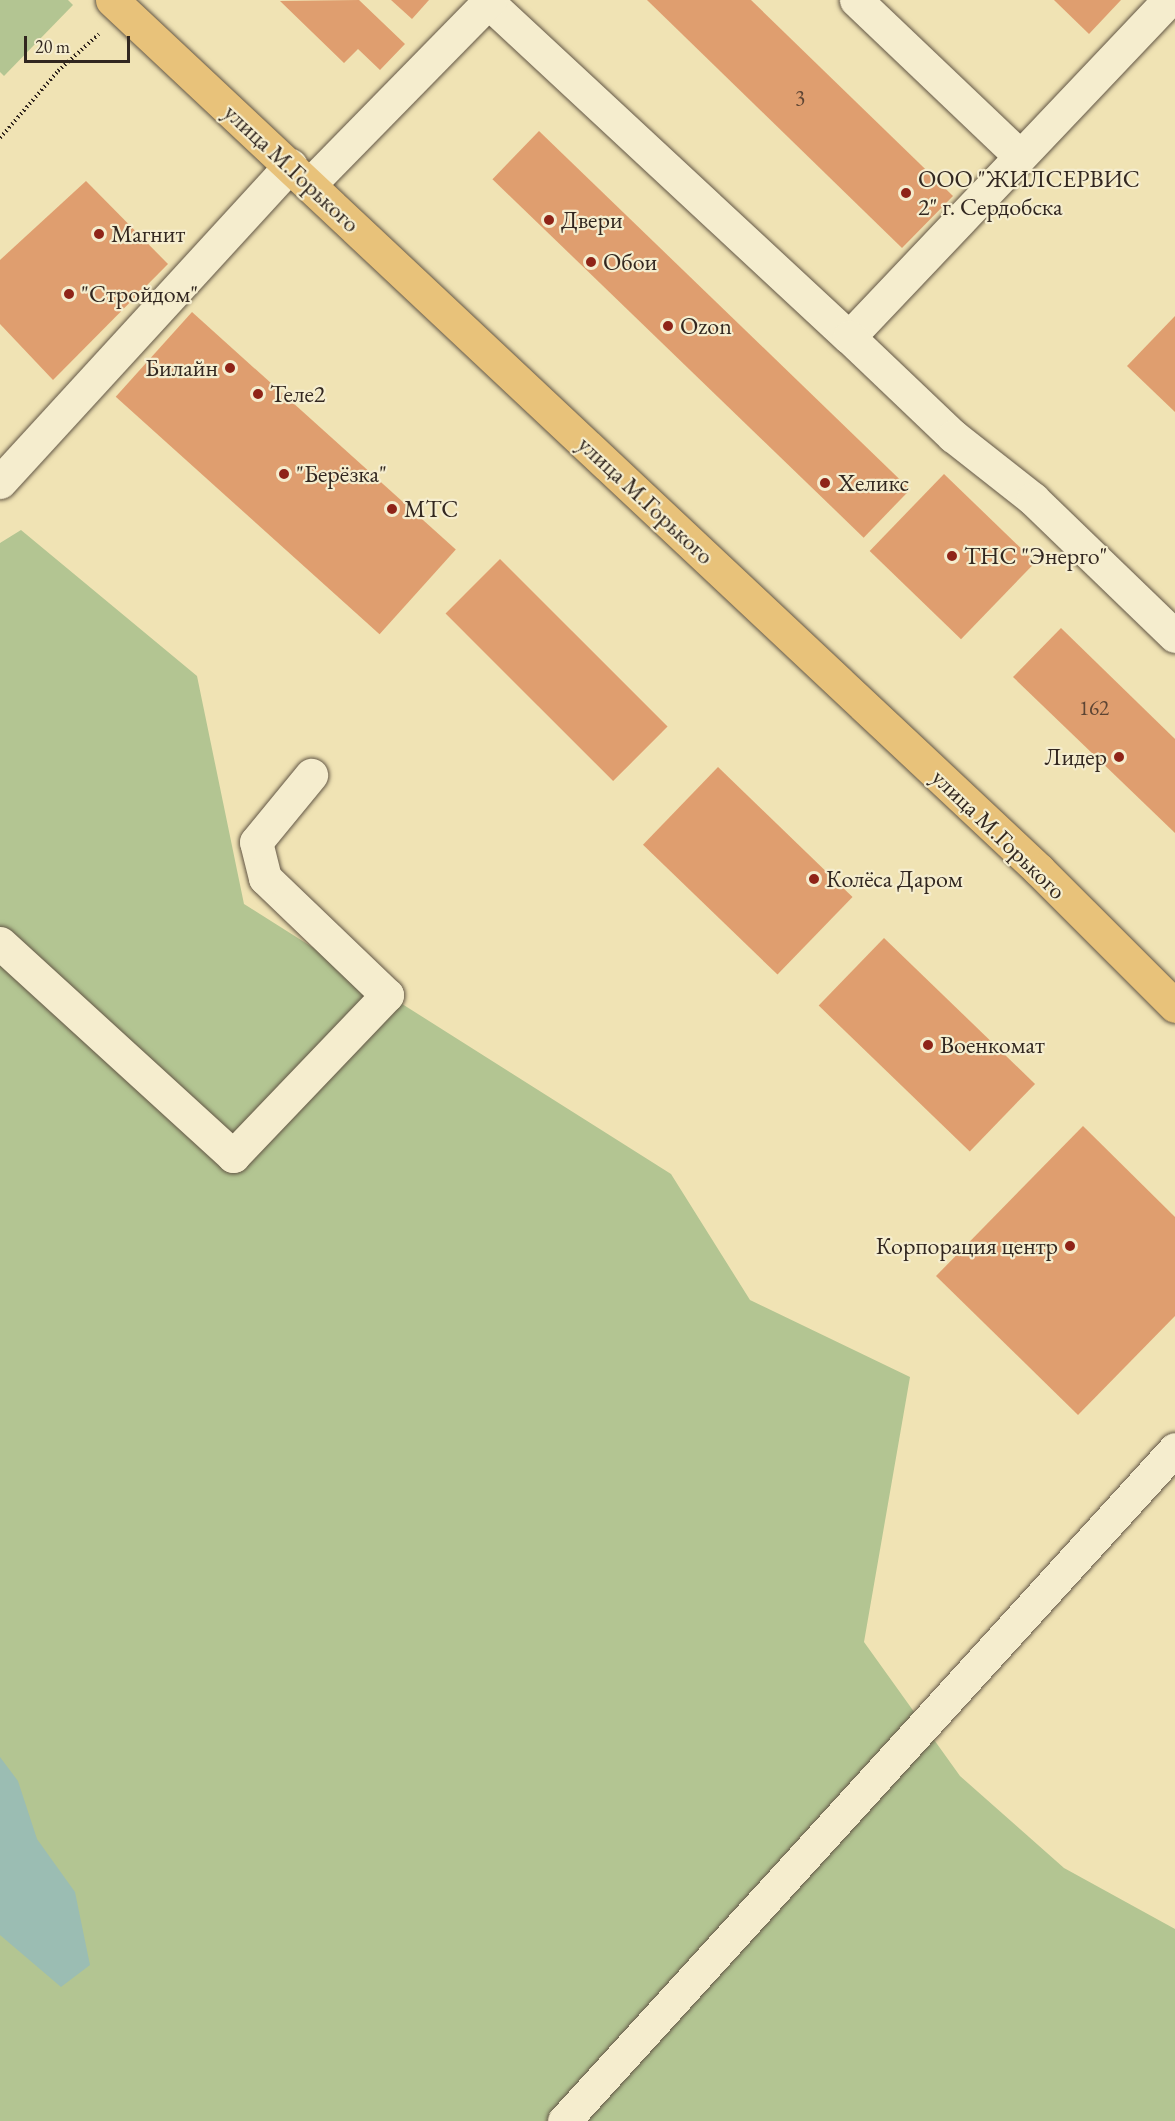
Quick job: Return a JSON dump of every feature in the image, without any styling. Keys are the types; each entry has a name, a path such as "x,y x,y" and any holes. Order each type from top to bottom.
{"main road":[{"name":"улица М.Горького","path":"118,6 1039,870 1175,1006"}],"street":[{"path":"856,0 1020,156"},
{"path":"849,337 1168,0"},
{"path":"0,482 300,175 489,1 952,436 1033,500 1175,636"},
{"path":"0,943 232,1156 387,995 265,879 256,842 311,775"},
{"path":"564,2121 1175,1449"}],"path":[{"path":"0,138 118,6"}],"green space":[{"path":"0,0 68,0 73,5 4,76 0,72"},
{"path":"21,530 197,676 244,904 671,1174 750,1300 910,1377 864,1642 960,1776 1064,1868 1175,1929 1175,2121 0,2121 0,543"}],"water":[{"path":"0,1757 18,1781 37,1839 75,1892 90,1965 61,1987 0,1935"}],"building":[{"path":"359,0 405,44 380,70 358,49 344,63 280,1"},
{"path":"391,0 429,0 412,19"},
{"path":"647,0 751,0 953,196 902,248"},
{"path":"1054,0 1121,0 1089,34"},
{"path":"539,131 910,489 864,538 492,179"},
{"name":"\"Стройдом\"","path":"86,181 168,264 53,380 0,324 0,260"},
{"name":"\"Берёзка\"","path":"192,312 456,550 380,634 116,397"},
{"path":"1175,316 1175,412 1127,366"},
{"name":"ТНС \"Энерго\"","path":"944,474 1035,562 961,639 870,551"},
{"path":"500,559 668,727 613,781 446,613"},
{"path":"1061,628 1175,739 1175,833 1013,677"},
{"path":"718,767 853,897 777,975 643,845"},
{"name":"Военкомат","path":"884,938 1035,1084 970,1151 819,1006"},
{"name":"Корпорация центр","path":"1083,1126 1175,1217 1175,1316 1078,1415 936,1276"}],"place":[{"name":"ООО \"ЖИЛСЕРВИС 2\" г. Сердобска","path":"906,193"},
{"name":"Двери","path":"549,220"},
{"name":"Магнит","path":"99,234"},
{"name":"Обои","path":"591,262"},
{"name":"\"Стройдом\"","path":"69,294"},
{"name":"Ozon","path":"668,326"},
{"name":"Билайн","path":"230,368"},
{"name":"Теле2","path":"258,394"},
{"name":"\"Берёзка\"","path":"284,474"},
{"name":"Хеликс","path":"825,483"},
{"name":"МТС","path":"392,509"},
{"name":"ТНС \"Энерго\"","path":"952,556"},
{"name":"Лидер","path":"1119,757"},
{"name":"Колёса Даром","path":"814,879"},
{"name":"Военкомат","path":"928,1045"},
{"name":"Корпорация центр","path":"1070,1246"}]}
